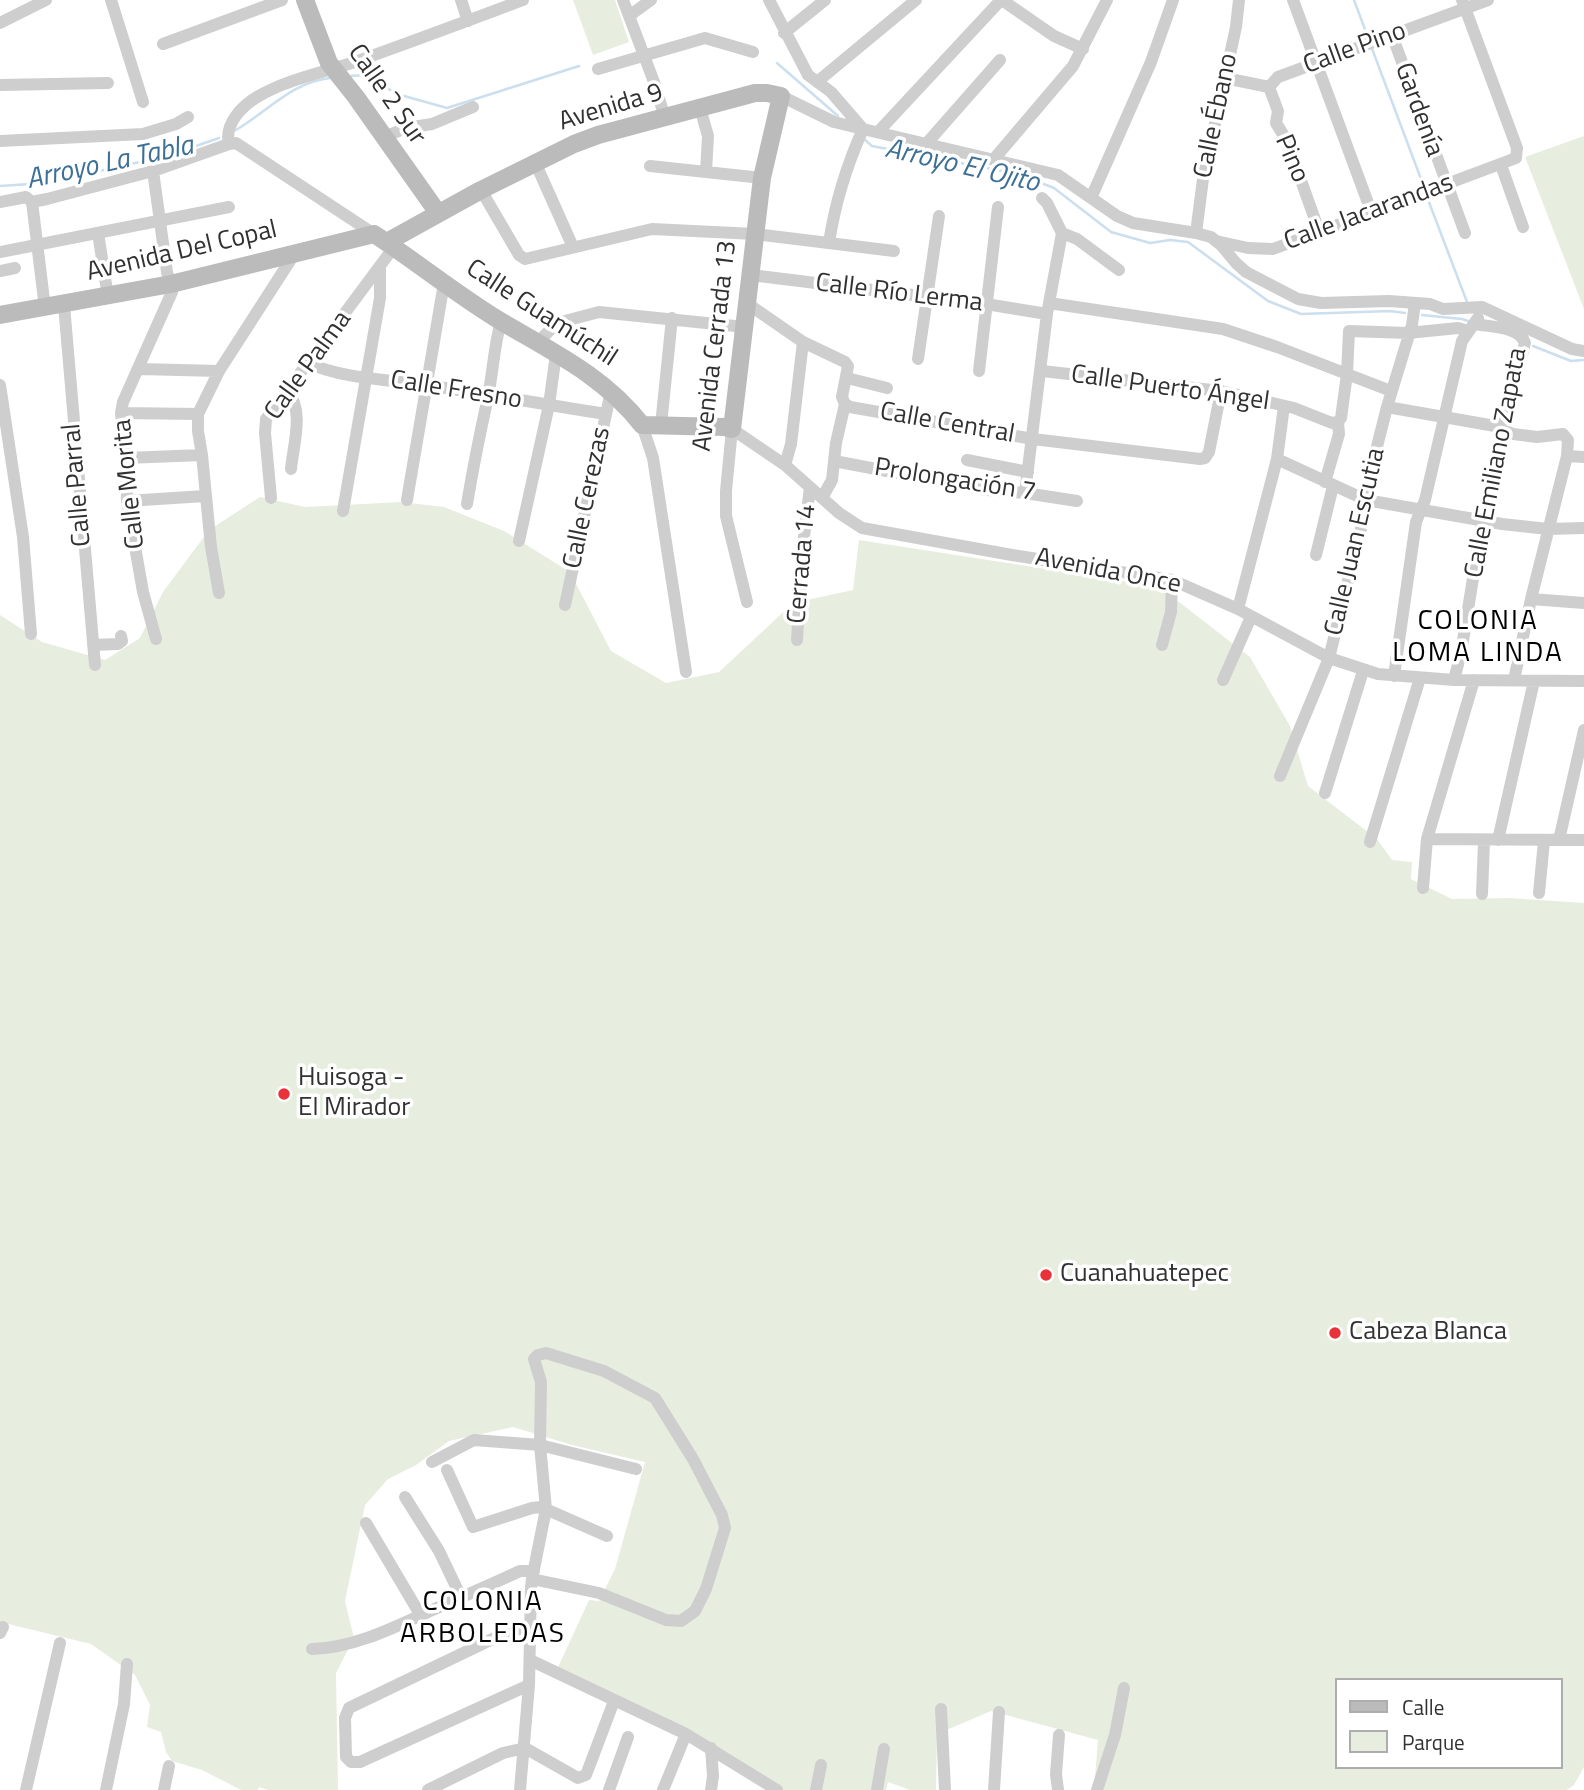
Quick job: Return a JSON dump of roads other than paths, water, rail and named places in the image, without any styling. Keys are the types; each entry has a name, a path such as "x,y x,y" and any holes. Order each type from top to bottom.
{"street":[{"path":"0,23 33,3 46,0"},
{"path":"111,0 143,102"},
{"path":"163,44 282,0"},
{"name":"Calle 2 Sur","path":"304,0 332,69 438,214"},
{"path":"461,0 468,21"},
{"path":"32,202 153,171 229,144 227,136 234,118 246,104 270,90 523,0"},
{"path":"624,0 665,118"},
{"path":"629,16 651,0"},
{"path":"769,0 808,75 831,92 863,129 837,196 828,243"},
{"path":"784,33 825,0"},
{"path":"817,82 916,0"},
{"path":"878,132 1001,0 1054,36 1083,49"},
{"path":"994,159 1063,79 1083,49 1107,0"},
{"path":"1091,198 1151,62 1173,0"},
{"name":"Calle Ébano","path":"1196,233 1203,178 1240,0"},
{"path":"1293,0 1371,211"},
{"name":"Calle Pino","path":"1269,87 1276,78 1392,35 1464,4 1488,0"},
{"name":"Calle Jacarandas","path":"1216,241 1266,250 1502,165 1517,156 1517,148 1464,4"},
{"name":"Gardenía","path":"1392,35 1465,233"},
{"path":"598,69 705,38 753,52"},
{"path":"927,143 1000,60"},
{"path":"1225,78 1269,87"},
{"path":"0,85 107,83"},
{"name":"Pino","path":"1269,87 1278,111 1276,123 1287,141 1319,231"},
{"name":"Avenida 9","path":"385,241 535,162 598,135 755,93 767,93 781,96 822,117 863,129 1058,175 1133,223 1196,233 1216,241"},
{"name":"Avenida Cerrada 13","path":"747,602 726,516 726,491 761,178 781,96"},
{"path":"384,137 406,128 432,124 472,107"},
{"path":"700,108 708,136 706,172"},
{"path":"0,141 142,134 166,128 188,117"},
{"name":"Calle Guamúchil","path":"229,144 241,145 501,321 590,374 652,425 650,445 686,672"},
{"path":"535,162 573,247"},
{"path":"1502,165 1522,227"},
{"path":"650,166 761,178"},
{"name":"Calle Morita","path":"153,171 171,299 123,402 121,413 127,501 143,592 156,639"},
{"path":"481,190 519,255 527,259 652,229 755,234 894,251"},
{"path":"0,202 26,197 32,202 45,308"},
{"path":"1025,493 1048,309 1062,233 1042,198"},
{"path":"0,252 229,207"},
{"path":"979,371 998,207"},
{"path":"918,359 939,216"},
{"path":"98,233 108,297"},
{"path":"1062,233 1077,239 1119,270"},
{"name":"Avenida Del Copal","path":"0,315 171,284 295,253 385,241"},
{"name":"Calle Palma","path":"271,498 264,425 270,413 380,269 385,241"},
{"path":"1216,241 1246,272 1298,299 1321,303 1430,304 1443,309 1482,307 1572,349 1584,351"},
{"path":"219,593 205,496 198,414 219,370 295,253"},
{"path":"0,271 16,268"},
{"path":"343,511 380,298 380,269"},
{"name":"Calle Río Lerma","path":"751,275 986,304 1223,329 1391,391"},
{"path":"407,500 444,283"},
{"name":"Calle Juan Escutia","path":"1280,776 1329,658 1387,407 1412,325 1415,303"},
{"path":"748,304 803,341 845,362 848,366 847,378 887,388"},
{"name":"Calle Parral","path":"64,305 95,665"},
{"path":"1394,676 1416,522 1462,341 1482,307"},
{"path":"538,342 553,327 589,313 610,312 745,327"},
{"path":"671,318 652,425 725,426 732,429"},
{"path":"467,504 475,447 501,321"},
{"name":"Calle Emiliano Zapata","path":"1347,374 1349,331 1408,333 1471,328 1514,331 1525,340 1482,522 1461,653 1454,680"},
{"path":"785,465 791,444 803,341"},
{"path":"519,541 556,354"},
{"name":"Calle Fresno","path":"309,363 322,369 365,377 488,394 606,415"},
{"path":"139,369 219,370"},
{"name":"Calle Puerto Ángel","path":"1042,371 1221,391 1338,422"},
{"path":"1316,555 1339,434 1338,422 1341,418 1347,374"},
{"name":"Calle Central","path":"847,378 842,397 850,407 1033,439 1200,459 1205,458 1209,452 1221,391"},
{"path":"0,385 23,537 31,634"},
{"path":"287,391 297,409 291,470"},
{"name":"Calle Cerezas","path":"565,605 611,391"},
{"path":"822,498 832,480 845,404"},
{"path":"1238,610 1277,459 1284,406"},
{"path":"1387,407 1444,416 1513,434 1537,437 1563,434 1568,440 1567,456 1531,599 1514,680"},
{"path":"121,413 198,414"},
{"name":"Avenida Once","path":"732,429 785,465 852,523 872,531 1172,580 1238,610 1329,658 1363,670 1394,676 1454,680 1584,681"},
{"path":"126,458 202,455"},
{"path":"1567,456 1584,457"},
{"path":"1277,459 1366,500 1482,522 1548,529 1584,527"},
{"path":"967,460 1028,472"},
{"name":"Prolongación 7","path":"834,461 987,490 1077,501"},
{"name":"Cerrada 14","path":"797,640 802,554 810,487"},
{"path":"127,501 205,496"},
{"path":"1162,645 1171,612 1172,580"},
{"path":"1531,599 1584,603"},
{"path":"1223,680 1251,617"},
{"path":"93,645 118,644 122,641 121,636"},
{"path":"1325,793 1363,670"},
{"path":"1370,842 1420,678"},
{"path":"1423,888 1427,839 1474,680"},
{"path":"1498,840 1534,681"},
{"path":"1559,840 1584,730"},
{"path":"1427,839 1584,840"},
{"path":"1482,894 1484,841"},
{"path":"1539,893 1544,841"},
{"path":"312,1649 355,1642 421,1616 520,1571 533,1575 599,1593 666,1620 674,1622 686,1619 695,1611 706,1589 725,1528 722,1515 693,1459 655,1398 600,1369 546,1353 535,1357 535,1366 541,1382 540,1445 546,1509 533,1575 529,1685 520,1790"},
{"path":"432,1462 474,1440 540,1445 636,1469"},
{"path":"447,1470 473,1527 532,1508 546,1509 607,1536"},
{"path":"405,1497 439,1551 461,1597"},
{"path":"366,1522 421,1616"},
{"path":"529,1685 360,1762 349,1760 345,1753 346,1711 352,1706 505,1633 531,1626"},
{"path":"26,1790 60,1643"},
{"path":"530,1660 686,1734 777,1790"},
{"path":"106,1790 124,1704 127,1664"},
{"path":"1097,1790 1115,1735 1124,1688"},
{"path":"428,1790 503,1753 525,1748 578,1778 583,1778 614,1701"},
{"path":"941,1709 945,1790"},
{"path":"994,1790 999,1713"},
{"path":"663,1790 686,1734"},
{"path":"1058,1790 1056,1774 1059,1735"},
{"path":"609,1790 628,1737"},
{"path":"711,1748 711,1790"},
{"path":"877,1790 884,1749"},
{"path":"816,1790 821,1765"},
{"path":"164,1790 169,1766"}],"waterway":[{"name":"Arroyo El Ojito","path":"1354,0 1369,40"},
{"name":"Arroyo El Ojito","path":"1371,46 1424,187"},
{"name":"Arroyo El Ojito","path":"777,63 838,116"},
{"name":"Arroyo La Tabla","path":"350,76 365,75 397,94 447,108 579,66"},
{"name":"Arroyo La Tabla","path":"236,130 292,91 330,78"},
{"name":"Arroyo La Tabla","path":"0,186 45,183 167,156 219,138"},
{"name":"Arroyo El Ojito","path":"864,139 872,146 1018,174 1054,188 1111,232 1150,243 1170,240 1188,242 1268,301 1301,314 1390,311 1405,313"},
{"name":"Arroyo El Ojito","path":"1427,197 1467,302"},
{"name":"Arroyo El Ojito","path":"1422,315 1471,322"},
{"name":"Arroyo El Ojito","path":"1533,346 1571,361 1584,360"}],"place":[{"name":"Huisoga - El Mirador","path":"284,1094"},
{"name":"Cuanahuatepec","path":"1046,1275"},
{"name":"Cabeza Blanca","path":"1335,1333"}],"district":[{"name":"COLONIA LOMA LINDA","path":"1478,638"},
{"name":"COLONIA ARBOLEDAS","path":"483,1619"}]}
